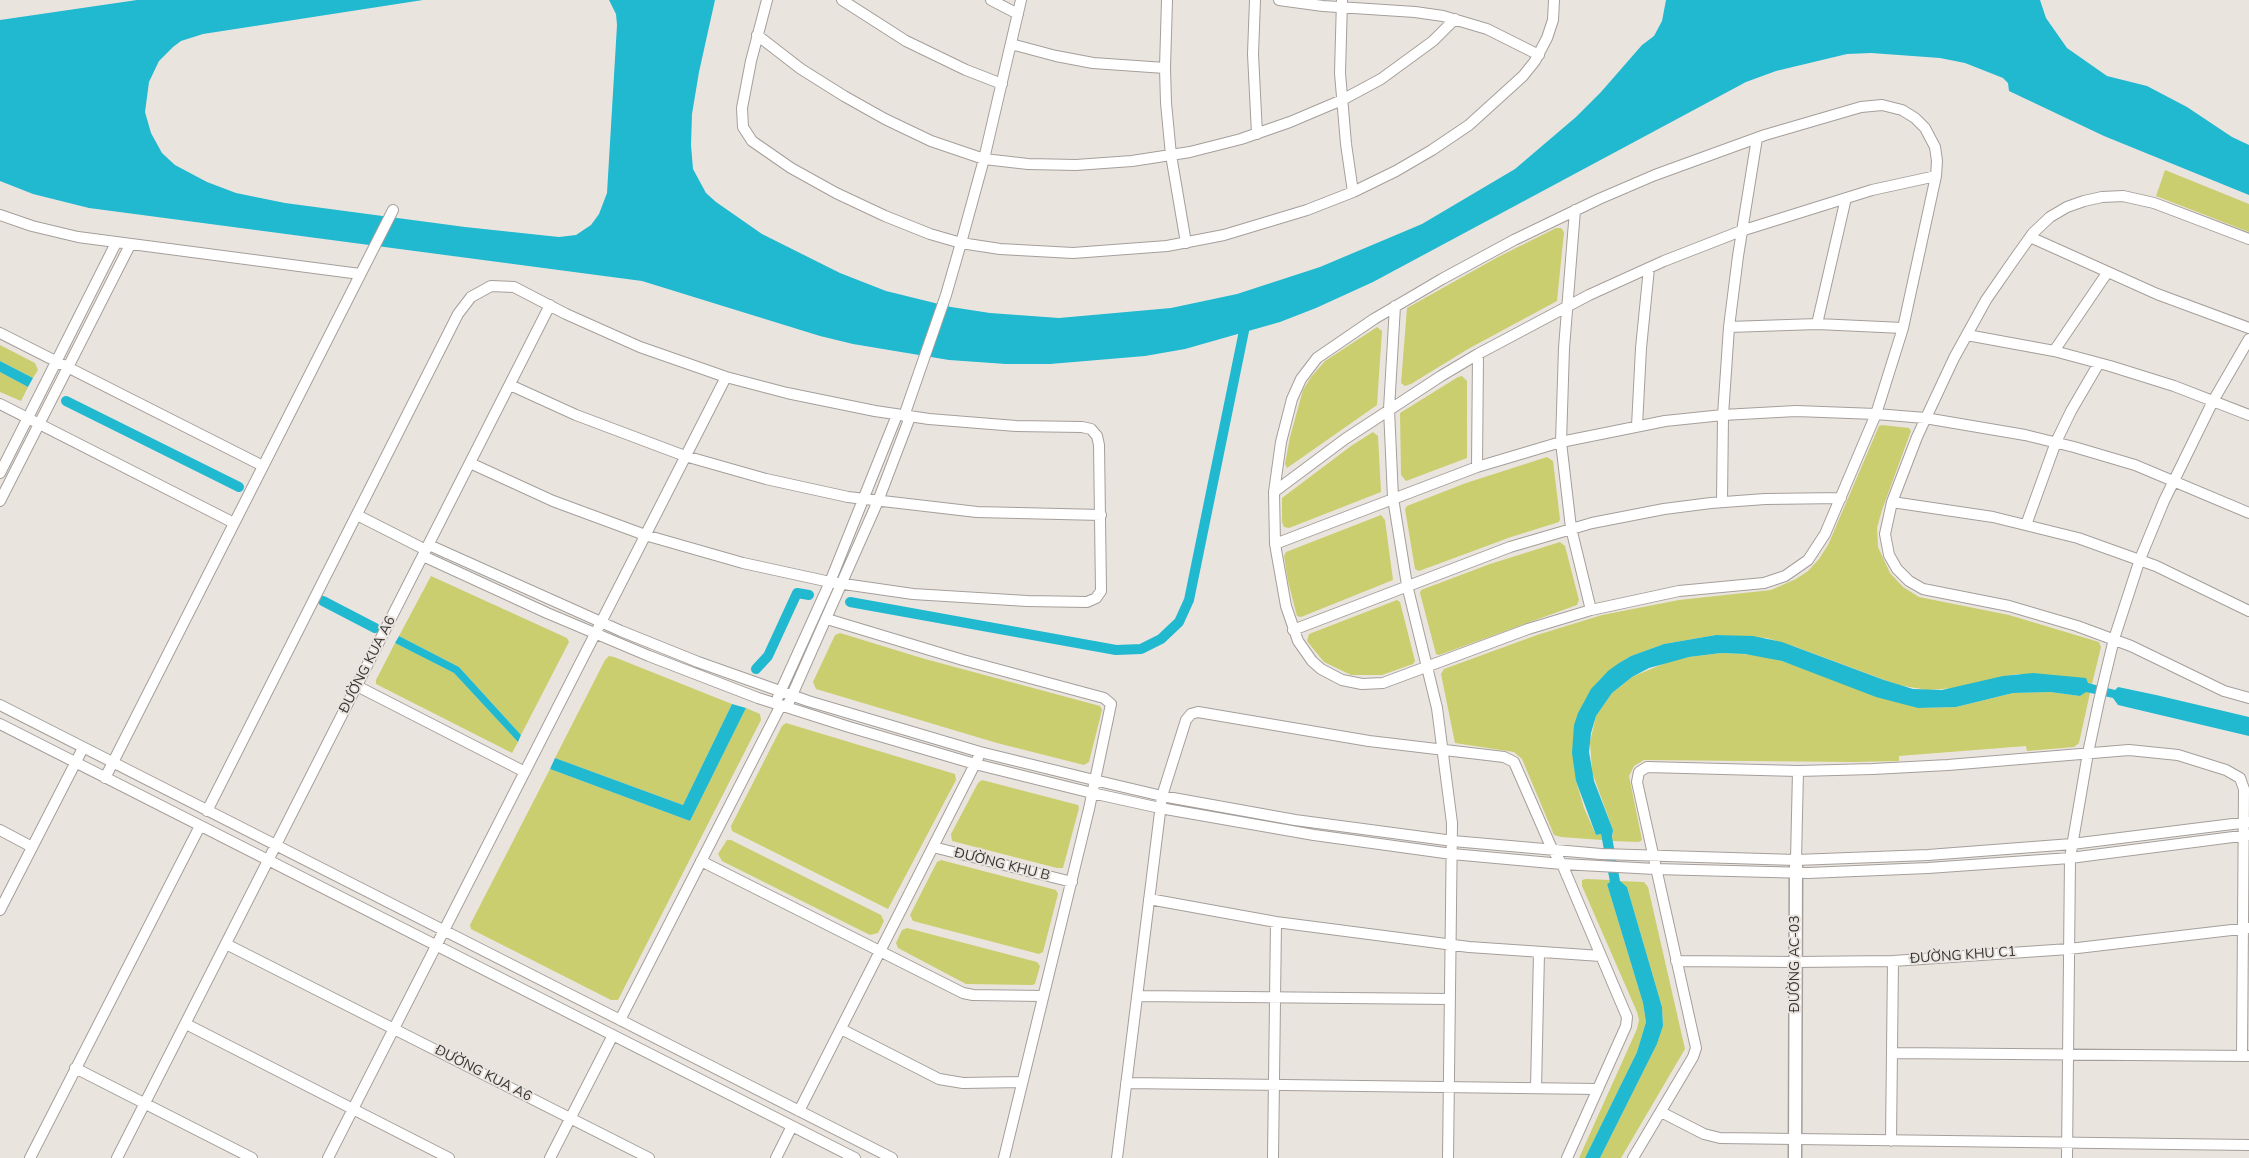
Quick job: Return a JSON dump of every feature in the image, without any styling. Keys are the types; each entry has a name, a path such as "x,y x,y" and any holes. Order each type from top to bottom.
{"street":[{"path":"767,0 757,35 742,115 743,127 752,141 791,168 860,205 906,225 961,243 1021,252 1073,253 1123,251 1186,243 1273,222 1353,192 1420,158 1469,125 1512,87 1530,68 1539,55 1551,28 1554,0"},
{"path":"842,0 912,44 966,70 1002,84"},
{"path":"991,0 1018,14"},
{"path":"620,1020 781,705 792,696 878,501 961,243 984,159 1021,0"},
{"path":"1167,0 1165,68 1171,155 1186,243"},
{"path":"1255,0 1253,61 1256,134"},
{"path":"1279,0 1342,4 1414,12 1455,19 1498,34 1539,55"},
{"path":"1342,4 1342,100 1353,192"},
{"path":"757,35 823,83 864,109 931,141 984,159 1028,164 1076,165 1132,161 1171,155 1206,148 1256,134 1342,100 1381,79 1409,59 1455,19"},
{"path":"1011,44 1056,56 1093,63 1165,68"},
{"path":"1889,106 1902,110 1915,118 1929,134 1937,155 1936,176 1903,328 1876,414 1841,498 1815,552 1801,566 1785,576 1764,583 1679,591 1591,610 1528,629 1384,683 1352,683 1332,676 1312,661 1301,647 1293,630 1280,583 1275,544 1274,492 1285,423 1296,388 1306,371 1324,352 1395,306 1487,254 1575,210 1655,176 1757,138 1861,107 1889,106"},
{"path":"1722,502 1723,415 1729,327 1757,138"},
{"path":"1274,492 1389,409 1478,354 1567,306 1649,268 1742,231 1846,198 1936,176"},
{"path":"2249,240 2147,200 2116,196 2089,199 2064,209 2043,223 2030,237 2000,280 1966,335 1924,418 1892,502 1885,526 1887,548 1897,569 1915,586 1938,593 2025,610 2114,639 2224,692 2249,698"},
{"path":"1817,324 1846,198"},
{"path":"104,778 393,210"},
{"path":"1575,210 1562,381 1561,442 1571,528 1591,610"},
{"path":"0,215 51,232 116,243 360,274"},
{"path":"2030,237 2107,273 2181,304 2249,328"},
{"path":"0,473 116,243"},
{"path":"0,501 130,245"},
{"path":"1637,426 1641,348 1649,268"},
{"path":"2054,351 2107,273"},
{"path":"207,811 458,314 467,301 486,288 507,285 521,289 550,305 640,346 726,377 813,399 904,416 1007,426 1082,427 1091,429 1097,436 1099,445 1102,586 1099,595 1092,601 1036,601 970,598 830,582 743,563 644,535 553,501 470,463"},
{"name":"ĐƯỜNG KUA A6","path":"117,1158 550,305"},
{"path":"1395,306 1389,409 1393,498 1407,585 1428,667 1444,750 1452,840 1448,1158"},
{"path":"1729,327 1817,324 1903,328"},
{"path":"0,333 263,466"},
{"path":"1966,335 2054,351 2098,363 2150,378 2249,415"},
{"path":"2066,1158 2070,858 2099,700 2114,639 2140,560 2173,480 2212,401 2249,339"},
{"path":"1477,467 1478,354"},
{"path":"2026,524 2056,442 2098,363"},
{"path":"328,1158 395,1030 644,535 726,377"},
{"path":"510,385 592,421 685,456 766,479 865,500 977,512 1101,515"},
{"path":"0,404 234,523"},
{"path":"1275,544 1477,467 1561,442 1637,426 1723,415 1796,411 1924,418 2056,442 2114,458 2173,480 2249,513"},
{"path":"781,705 781,692 904,416"},
{"path":"1293,630 1407,585 1571,528 1664,509 1722,502 1766,499 1841,498"},
{"path":"1892,502 1952,510 2026,524 2092,542 2210,590 2249,611"},
{"path":"357,516 595,634 691,673 781,705 975,764 1092,793 1160,808 1314,835 1452,854 1562,864 1655,869 1796,866 1928,868 2070,858 2246,835"},
{"path":"426,550 698,662 792,696 980,752 1162,796 1295,820 1452,840 1552,850 1796,866 2072,844 2246,822"},
{"path":"827,619 954,658 1107,699 1111,708 1072,882 1004,1158"},
{"path":"357,686 525,772"},
{"path":"0,705 276,847 892,1158"},
{"path":"1117,1158 1162,796 1186,720 1194,712 1350,738 1512,760 1552,850 1562,864 1626,1011 1627,1020 1567,1158"},
{"path":"0,724 268,862 855,1158"},
{"path":"0,910 83,748"},
{"path":"1633,1158 1696,1048 1637,782 1638,774 1643,768 1798,771 1948,766 2122,750 2162,752 2195,759 2226,770 2240,778 2244,784 2246,822 2246,1056 1892,1053"},
{"path":"799,1111 980,752"},
{"name":"ĐƯỜNG AC-03","path":"1795,1158 1798,771"},
{"path":"30,1158 200,826"},
{"path":"0,830 32,846"},
{"name":"ĐƯỜNG KHU B","path":"933,847 1072,882"},
{"path":"702,862 968,995 1043,996"},
{"path":"1149,899 1276,922 1451,945 1539,953 1601,956"},
{"path":"1273,1158 1276,922"},
{"name":"ĐƯỜNG KHU C1","path":"1676,961 1893,961 2069,949 2246,928"},
{"name":"ĐƯỜNG KUA A6","path":"226,944 648,1158"},
{"path":"1536,1088 1539,953"},
{"path":"1891,1141 1893,961"},
{"path":"1137,996 1450,999"},
{"path":"186,1024 448,1158"},
{"path":"840,1029 939,1079 963,1083 1022,1082"},
{"path":"550,1158 613,1035"},
{"path":"75,1068 252,1158"},
{"path":"1126,1083 1598,1088"},
{"path":"1661,1112 1715,1137 1795,1140 2249,1145"},
{"path":"776,1158 792,1126"}],"green space":[{"path":"2165,170 2249,204 2249,232 2156,196"},
{"path":"1556,228 1561,228 1564,232 1557,301 1468,349 1411,384 1405,386 1401,383 1407,308 1498,257"},
{"path":"1377,327 1382,331 1377,405 1287,468 1285,464 1290,437 1303,390 1311,377 1325,361"},
{"path":"0,345 35,363 38,370 33,378 0,361"},
{"path":"0,372 28,387 21,401 0,392"},
{"path":"1462,376 1467,381 1467,458 1406,481 1401,475 1400,413"},
{"path":"1879,426 1909,428 1911,431 1877,528 1878,547 1890,573 1903,587 1919,597 2009,615 2099,642 2101,647 2092,684 2017,674 1956,688 1927,690 1898,685 1767,638 1716,635 1664,644 1631,656 1619,663 1599,680 1584,702 1576,781 1584,808 1596,835 1601,834 1602,840 1554,835 1522,759 1514,752 1455,743 1441,674 1444,669 1537,635 1602,615 1679,600 1771,590 1796,579 1808,571 1828,545"},
{"path":"1373,432 1378,436 1381,492 1289,528 1284,527 1282,522 1282,498 1351,446"},
{"path":"1547,457 1553,461 1559,522 1511,537 1419,571 1415,569 1405,509 1407,506 1466,483"},
{"path":"1381,515 1385,520 1393,580 1301,617 1297,616 1288,581 1284,556 1286,552"},
{"path":"1560,542 1565,546 1579,600 1577,605 1439,655 1436,654 1420,593 1421,590 1490,564"},
{"path":"431,576 567,638 569,642 521,735 459,667 399,636"},
{"path":"1397,600 1400,602 1415,661 1413,664 1382,675 1351,675 1324,662 1307,641 1309,634"},
{"path":"840,633 925,659 1100,706 1102,710 1089,762 1084,765 997,743 816,689 813,682 835,635"},
{"path":"395,643 454,673 518,742 512,753 376,684 376,680"},
{"path":"1721,653 1757,655 1782,661 1918,708 1956,707 2013,693 2050,692 2080,696 2086,691 2090,693 2079,743 2074,747 2027,751 2026,746 1899,756 1899,761 1644,760 1634,766 1629,776 1642,840 1639,842 1612,841 1613,830 1592,772 1590,742 1596,716 1612,693 1632,677 1670,661"},
{"path":"609,656 732,704 683,805 555,758 605,660"},
{"path":"746,708 760,714 761,720 618,1000 611,1000 471,929 470,925 550,769 690,821"},
{"path":"786,723 955,774 956,780 888,909 732,831 731,826 782,726"},
{"path":"982,780 1078,805 1079,808 1063,868 952,841 951,834 978,783"},
{"path":"727,840 731,840 881,915 884,921 878,933 870,935 722,861 718,854"},
{"path":"941,860 1056,890 1058,894 1043,952 1039,954 913,921 910,915 937,862"},
{"path":"1582,880 1610,880 1607,884 1643,1003 1646,1022 1637,1052 1585,1158 1579,1158 1637,1029 1639,1020 1582,886"},
{"path":"1619,881 1644,882 1648,887 1685,1049 1621,1158 1600,1158 1657,1044 1663,1026 1662,1007 1627,887"},
{"path":"907,928 1037,962 1040,966 1035,984 966,984 898,948 896,943 902,930"}],"water":[{"path":"137,0 423,0 203,34 181,41 159,61 149,82 145,112 151,133 162,153 175,165 207,182 236,193 285,203 465,227 559,237 576,235 591,225 599,214 607,193 617,25 616,14 609,0 715,0 692,114 691,145 693,169 706,193 762,234 840,273 886,291 951,307 990,313 1059,318 1171,308 1237,294 1320,267 1422,224 1515,169 1576,117 1601,92 1642,45 1654,36 1662,21 1666,0 2040,0 2046,18 2067,48 2107,76 2147,86 2187,107 2232,137 2249,145 2249,195 2104,136 2009,91 2008,83 2003,78 1965,63 1940,58 1871,53 1847,54 1776,71 1746,82 1373,282 1280,322 1185,349 1145,356 1050,364 1006,364 949,360 853,344 820,336 642,281 89,208 33,194 0,181 0,20"},
{"path":"0,361 33,378 28,387 0,372"},
{"path":"1716,635 1753,636 1782,642 1913,689 1942,690 2003,676 2033,673 2086,678 2088,683 2115,690 2118,687 2249,717 2249,736 2118,705 2113,698 2086,692 2080,696 2050,692 2013,693 1956,707 1918,708 1876,697 1782,661 1745,654 1721,653 1689,657 1649,668 1632,677 1612,693 1596,716 1591,733 1589,752 1594,781 1613,830 1612,837 1620,881 1627,887 1662,1007 1663,1026 1657,1044 1600,1158 1585,1158 1637,1052 1646,1022 1643,1003 1607,884 1610,882 1601,834 1596,835 1576,781 1572,753 1574,725 1578,713 1591,689 1608,671 1619,663 1631,656 1664,644"},
{"path":"399,636 459,667 521,735 518,742 454,673 395,643"},
{"path":"732,704 746,708 690,821 550,769 555,758 683,805"}],"waterway":[{"path":"850,602 1116,650 1141,649 1161,639 1179,622 1189,600 1246,321"},
{"path":"66,401 239,487"},
{"path":"756,669 768,656 797,593 809,595"},
{"path":"323,601 375,628"}]}
